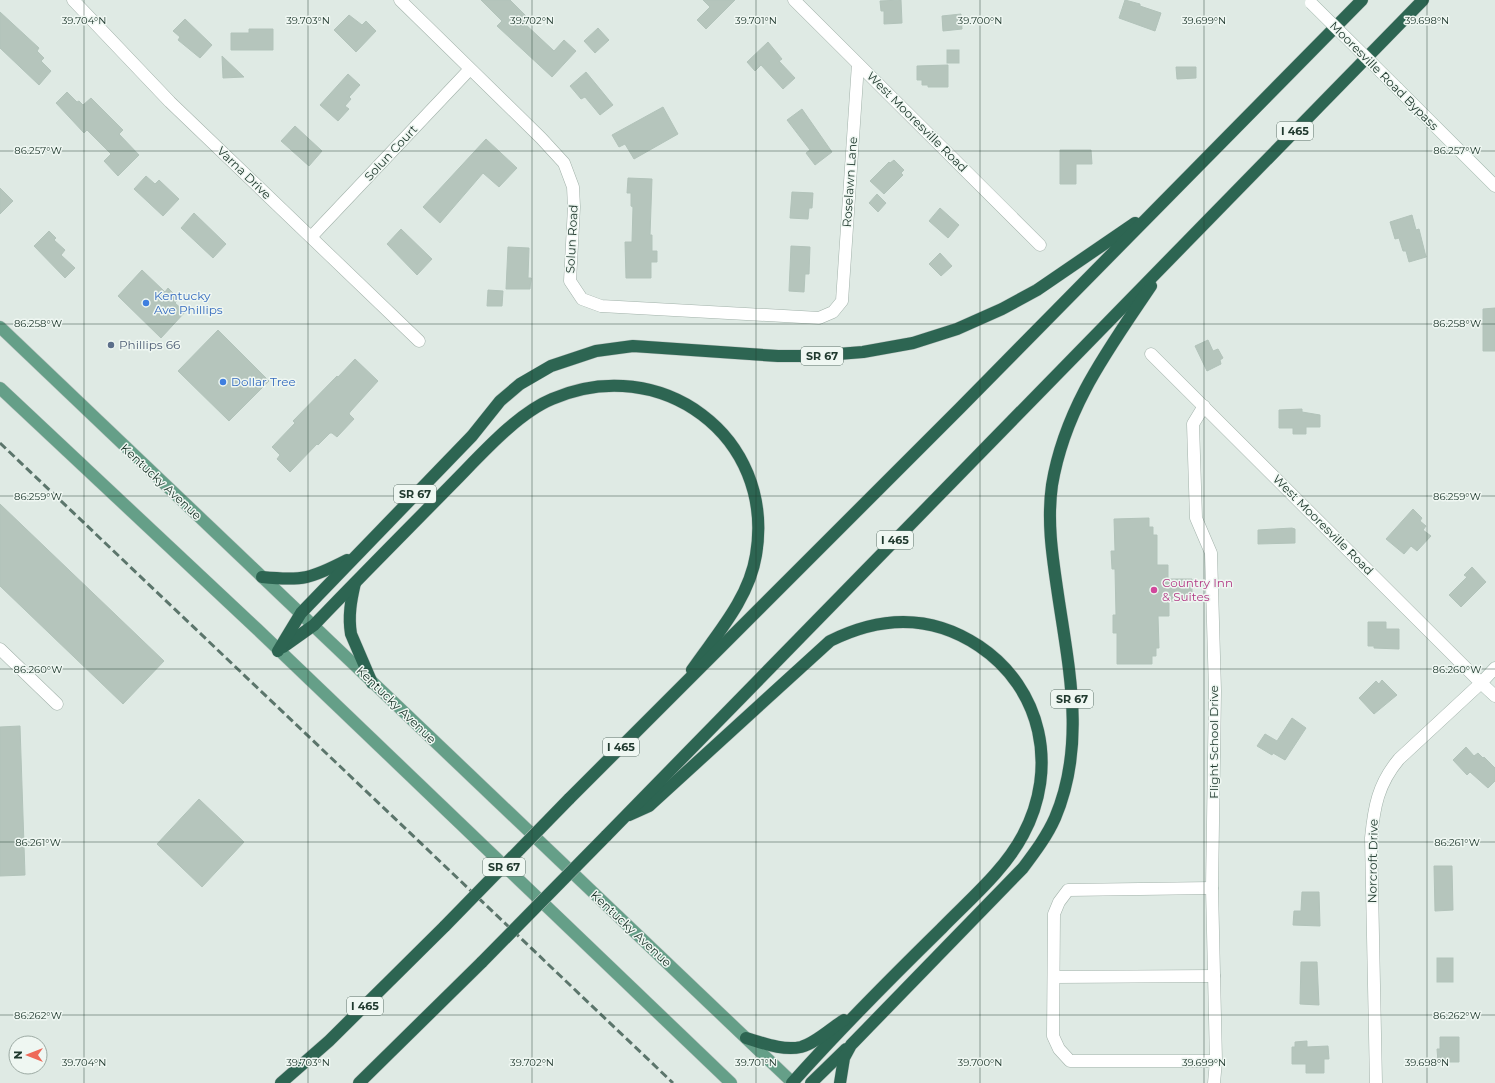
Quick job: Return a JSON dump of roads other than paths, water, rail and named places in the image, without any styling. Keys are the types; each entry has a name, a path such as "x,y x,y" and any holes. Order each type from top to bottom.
{"highway":[{"name":"I 465","path":"281,1083 329,1041 445,926 569,799 674,696 1260,105 1362,0"},
{"name":"I 465","path":"359,1083 482,962 606,836 1423,0"},
{"name":"SR 67","path":"278,651 301,613 353,557 472,436 510,392 551,366 585,353 620,347 644,346 778,356 812,356 863,352 926,339 980,320 1025,297 1159,206"},
{"name":"SR 67","path":"840,1083 844,1058 851,1045 1023,868 1039,847 1054,819 1061,801 1071,764 1074,725 1071,688 1050,532 1052,486 1056,465 1069,422 1088,382 1167,262"},
{"path":"278,651 314,625 471,465 520,418 539,405 572,391 596,386 631,386 654,390 687,404 716,426 731,444 744,465 752,486 758,510 759,533 756,557 746,589 735,608 674,696"},
{"path":"262,577 286,580 306,578 319,574 353,557"},
{"path":"355,583 350,603 351,634 372,683"},
{"path":"623,818 649,806 830,641 848,632 868,625 892,622 918,622 944,628 968,639 987,651 1006,668 1021,687 1032,710 1038,729 1042,760 1040,786 1035,809 1023,835 1003,865 862,1008 792,1083"},
{"path":"746,1038 781,1047 802,1046 814,1041 862,1008"},
{"path":"811,1083 851,1045"}],"main road":[{"name":"Kentucky Avenue","path":"0,327 314,625 372,683 792,1083"},
{"path":"0,388 257,629 278,651"},
{"name":"SR 67","path":"278,651 731,1083"}],"street":[{"name":"Varna Drive","path":"73,0 170,102 419,341"},
{"name":"Solun Road","path":"400,0 541,138 564,163 573,186 574,207 570,281 582,299 601,306 819,318 833,312 842,301"},
{"name":"West Mooresville Road","path":"794,0 1040,245"},
{"name":"Mooresville Road Bypass","path":"1309,2 1495,186"},
{"name":"Roselawn Lane","path":"842,301 858,64"},
{"name":"Solun Court","path":"311,237 470,69"},
{"name":"West Mooresville Road","path":"1151,354 1495,696"},
{"name":"Flight School Drive","path":"1204,406 1193,424 1196,518 1211,553 1215,691 1212,888 1216,1061 1214,1083"},
{"path":"0,649 57,704"},
{"path":"1481,682 1495,668"},
{"name":"Norcroft Drive","path":"1376,1083 1371,838 1376,799 1390,770 1399,759 1481,682"},
{"path":"1212,888 1068,890 1058,902 1054,914 1053,1036 1058,1049 1070,1061 1216,1061"},
{"path":"1054,977 1214,976"}],"railway":[{"path":"0,443 673,1083"}],"place":[{"name":"Kentucky Ave Phillips","path":"146,303"},
{"name":"Phillips 66","path":"111,345"},
{"name":"Dollar Tree","path":"223,382"},
{"name":"Country Inn & Suites","path":"1154,590"}]}
